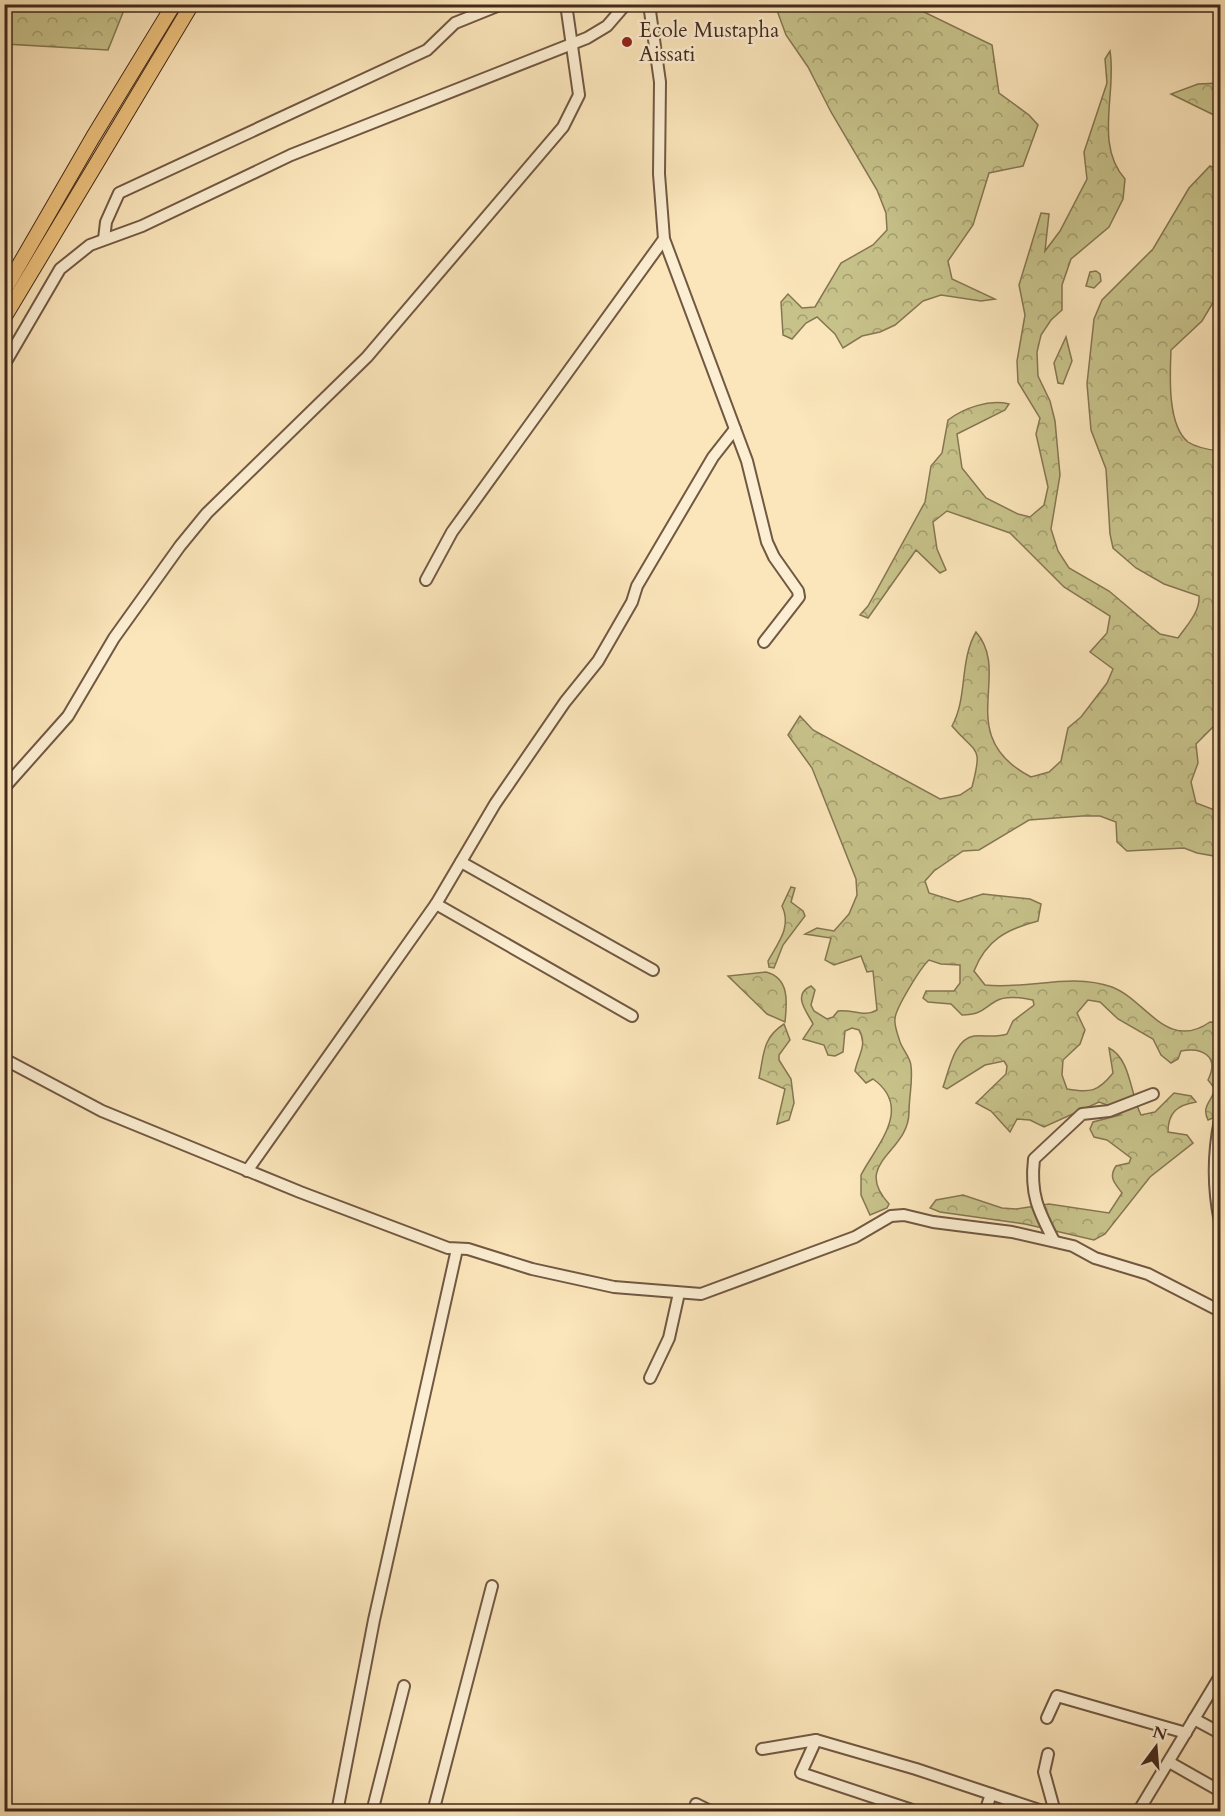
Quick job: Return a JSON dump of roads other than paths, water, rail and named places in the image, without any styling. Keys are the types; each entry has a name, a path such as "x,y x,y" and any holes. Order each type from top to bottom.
{"main road":[{"path":"4,291 93,137 174,4"},
{"path":"4,318 192,4"}],"street":[{"path":"105,239 105,222 119,193 427,50 455,23 502,4"},
{"path":"4,788 68,716 114,638 180,546 207,513 367,357 563,128 579,94 566,4"},
{"path":"4,365 60,269 72,257 105,239 142,226 291,155 573,43 607,26 626,4"},
{"path":"649,4 660,82 659,174 664,239 735,429 754,487 767,542 774,557 798,591 799,597 764,642"},
{"path":"426,580 452,532 664,239"},
{"path":"247,1171 436,904 495,804 558,711 598,661 632,602 637,586 713,457 735,429"},
{"path":"461,862 653,970"},
{"path":"436,904 633,1016"},
{"path":"4,1059 102,1112 247,1171 448,1248 568,1278 631,1289 701,1294 855,1237 891,1216 904,1215 1073,1246 1095,1258 1148,1274 1221,1311"},
{"path":"1054,1241 1037,1208 1031,1184 1034,1159 1082,1114 1109,1111 1153,1094"},
{"path":"1221,1120 1214,1148 1221,1222"},
{"path":"337,1812 374,1620 457,1249"},
{"path":"650,1378 669,1338 679,1293"},
{"path":"433,1812 492,1586"},
{"path":"1138,1812 1194,1719 1217,1687 1221,1676"},
{"path":"372,1812 404,1686"},
{"path":"1047,1718 1058,1696 1186,1733"},
{"path":"1194,1719 1221,1733"},
{"path":"816,1740 801,1773 918,1812"},
{"path":"762,1749 816,1740 1045,1812"},
{"path":"1048,1754 1044,1772 1055,1812"},
{"path":"1168,1762 1221,1791"},
{"path":"985,1812 991,1794"},
{"path":"696,1804 712,1812"}],"place":[{"name":"Ecole Mustapha Aissati","path":"627,42"}]}
